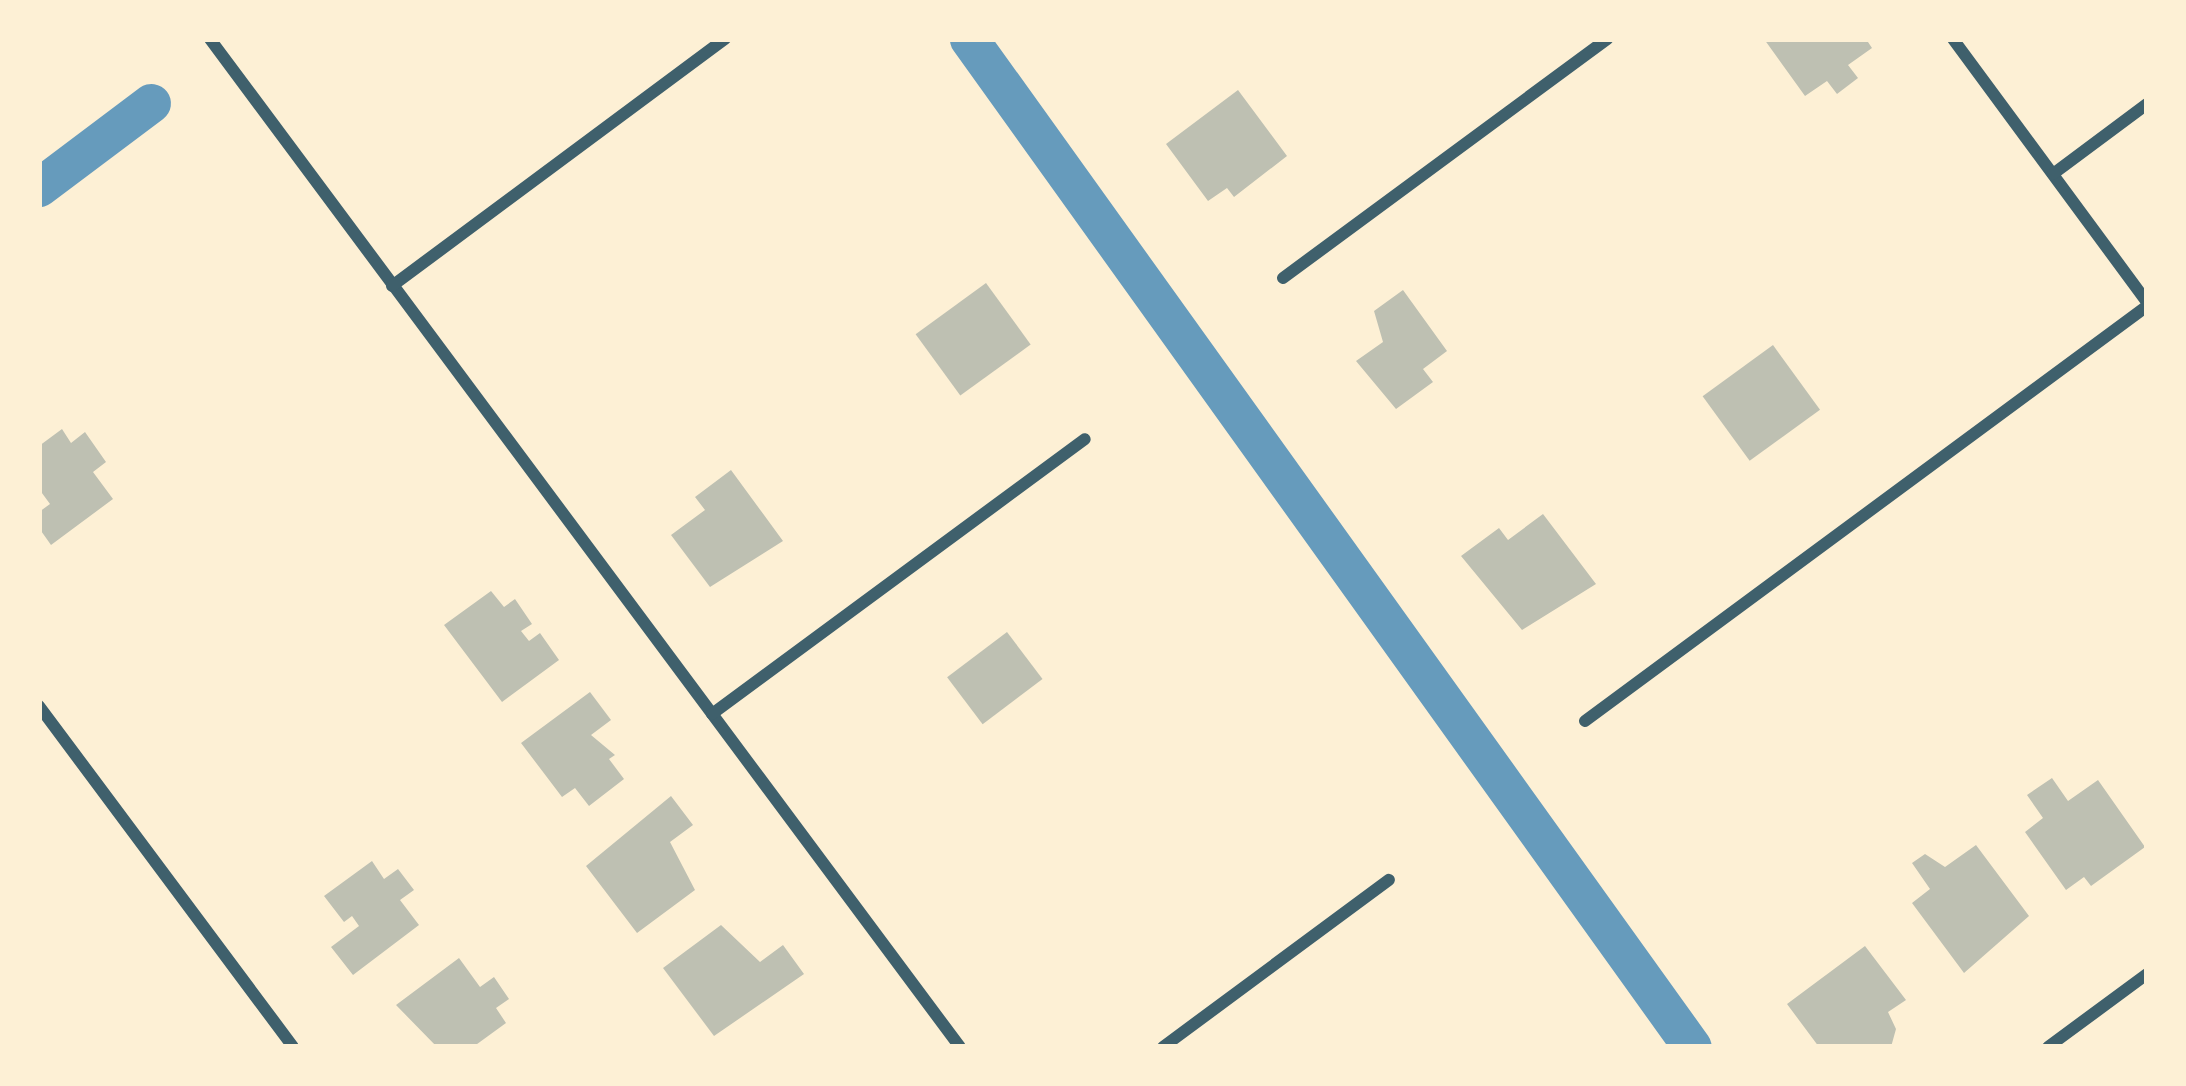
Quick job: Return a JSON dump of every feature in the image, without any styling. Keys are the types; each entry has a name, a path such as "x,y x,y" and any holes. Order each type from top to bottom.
{"street":[{"path":"210,39 960,1047"},
{"path":"392,286 725,39"},
{"path":"1283,278 1606,39"},
{"path":"1585,721 2147,304 1953,39"},
{"path":"2053,174 2147,104"},
{"path":"712,714 1084,439"},
{"path":"39,706 293,1047"},
{"path":"1163,1047 1389,880"},
{"path":"2048,1047 2147,974"}],"building":[{"path":"1764,39 1866,39 1872,48 1848,65 1858,78 1837,94 1827,81 1805,96"},
{"path":"1238,90 1287,156 1234,197 1227,188 1208,201 1166,144"},
{"path":"986,283 1031,344 960,396 916,334"},
{"path":"1403,290 1447,351 1423,369 1433,382 1396,409 1356,361 1383,342 1374,311"},
{"path":"1773,345 1820,410 1750,461 1703,396"},
{"path":"62,429 71,443 85,432 106,462 93,472 113,499 51,545 39,528 39,512 50,504 39,489 39,446"},
{"path":"731,470 783,541 710,587 671,535 705,510 695,497"},
{"path":"1543,514 1596,584 1522,630 1461,556 1499,528 1508,540"},
{"path":"491,591 504,607 515,599 532,624 521,631 529,641 540,633 559,660 502,702 444,625"},
{"path":"1007,632 1043,679 983,724 947,677"},
{"path":"590,692 611,720 591,735 615,755 609,759 624,779 589,806 575,788 562,797 521,743"},
{"path":"2052,778 2068,801 2098,780 2145,847 2091,886 2084,877 2066,890 2025,832 2043,818 2027,795"},
{"path":"671,796 693,825 670,842 695,890 637,933 586,866"},
{"path":"1976,845 2029,916 1964,973 1912,903 1930,889 1912,863 1925,854 1945,867"},
{"path":"372,861 384,879 398,869 414,890 400,900 419,925 353,975 331,947 359,926 352,916 344,922 324,896"},
{"path":"721,925 760,962 783,945 804,974 714,1036 663,968"},
{"path":"1865,946 1906,1000 1888,1012 1896,1029 1891,1047 1819,1047 1787,1004"},
{"path":"459,958 480,987 494,977 509,999 496,1008 506,1023 473,1047 437,1047 396,1005"}],"waterway":[{"path":"969,39 1692,1047"},
{"path":"39,187 151,103"}]}
